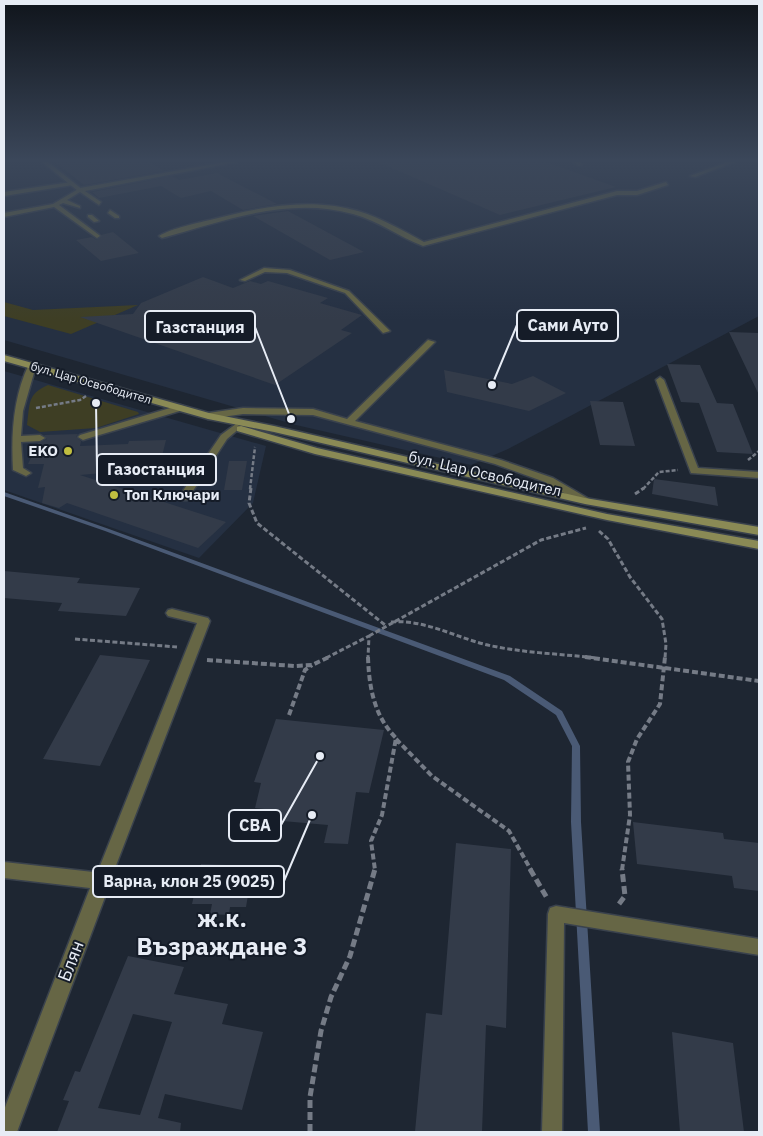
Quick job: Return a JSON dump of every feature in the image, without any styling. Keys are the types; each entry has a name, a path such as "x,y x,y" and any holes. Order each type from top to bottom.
{"main road":[{"name":"бул. Цар Освободител","path":"4,358 208,416 359,448 585,501 759,531"},
{"name":"бул. Цар Освободител","path":"208,416 257,434 315,451 607,518 759,545"}],"street":[{"path":"4,870 102,881"},
{"name":"Блян","path":"6,1132 102,881"}],"lane":[{"path":"69,215 97,236"},
{"path":"162,236 236,215"},
{"path":"361,215 374,219 423,244 533,215"},
{"path":"90,216 96,221"},
{"path":"243,280 264,270 288,271 347,292 386,331"},
{"path":"350,421 431,342"},
{"path":"26,473 18,470 16,438 19,411 32,366"},
{"path":"660,380 694,471 759,474"},
{"path":"83,437 180,408"},
{"path":"208,416 243,410 313,412 498,462 549,480 585,501"},
{"path":"184,498 224,437 236,427"},
{"path":"16,438 40,438"},
{"path":"102,881 204,621 172,613"},
{"path":"552,1132 556,914 759,947"}],"path":[{"path":"19,411 80,400 100,386"},
{"path":"257,434 249,503 256,523 384,626"},
{"path":"611,505 641,492 651,476 661,470 694,471"},
{"path":"288,715 304,673 312,665 369,636 391,622 541,540 593,525 608,540 630,577 662,619 666,644 660,704 637,739 628,762 630,815 622,867 625,896 606,923"},
{"path":"391,622 404,622 431,627 492,646 665,667 759,681"},
{"path":"369,636 366,653 374,701 382,723 432,776 509,832 556,914"},
{"path":"75,639 295,666 312,665"},
{"path":"310,1132 310,1097 321,1031 331,997 350,956 376,867 371,841 382,815 396,738"}],"shaded area":[{"path":"4,215 759,215 759,316 508,449 471,465 296,425 4,340"},
{"path":"4,302 33,310 138,305 71,334 4,316"},
{"path":"4,371 266,446 253,503 199,558 4,490"},
{"path":"48,385 138,412 139,414 96,428 40,432 27,425 29,405 36,392"}],"building":[{"path":"295,215 364,252 330,260 253,216"},
{"path":"113,232 139,253 101,261 76,240 92,237 97,240 101,235"},
{"path":"203,277 233,288 250,281 261,284 268,281 328,298 320,303 362,315 341,330 352,333 275,385 80,317 133,314 141,303"},
{"path":"729,332 759,333 759,395"},
{"path":"667,364 700,365 717,403 733,404 753,454 717,452 699,403 681,402"},
{"path":"444,370 512,384 533,376 566,393 529,411 447,392"},
{"path":"590,401 623,402 635,446 600,445"},
{"path":"78,434 76,437 81,441 80,446 128,444 129,441 166,440 159,468 80,475 226,522 198,548 67,503 59,508 42,503 45,487 38,488 44,464 28,464 38,443 47,439 44,435"},
{"path":"229,461 247,461 242,490 224,490"},
{"path":"654,479 715,487 718,506 652,494"},
{"path":"4,571 80,578 77,583 140,588 126,616 58,611 62,603 4,598"},
{"path":"100,655 150,660 100,766 43,759"},
{"path":"276,719 384,730 369,793 356,792 348,844 324,843 328,825 271,820 274,810 255,808 261,783 254,782"},
{"path":"633,822 723,833 724,839 759,843 759,891 734,888 732,876 637,864"},
{"path":"456,843 511,849 506,1028 486,1025 482,1132 415,1132 426,1013 442,1015"},
{"path":"201,864 253,866 246,907 230,907 229,915 210,914 212,904 192,904"},
{"path":"128,956 184,967 174,994 228,1004 222,1024 263,1032 242,1110 165,1094 158,1118 181,1123 180,1132 57,1132 69,1101 63,1100 75,1071 80,1072","holes":["133,1014 172,1022 140,1115 98,1108"]},
{"path":"672,1032 733,1043 744,1132 680,1132"}],"waterway":[{"path":"4,494 107,530 507,678 559,713 576,746 576,822 594,1132"}],"place":[{"name":"Сами Ауто","path":"492,385"},
{"name":"Газoстанция","path":"96,403"},
{"name":"Газстанция","path":"291,419"},
{"name":"EKO","path":"68,451"},
{"name":"Топ Ключари","path":"114,495"},
{"name":"CBA","path":"320,756"},
{"name":"Варна, клон 25 (9025)","path":"312,815"}],"district":[{"name":"ж.к. Възраждане 3","path":"222,933"}]}
